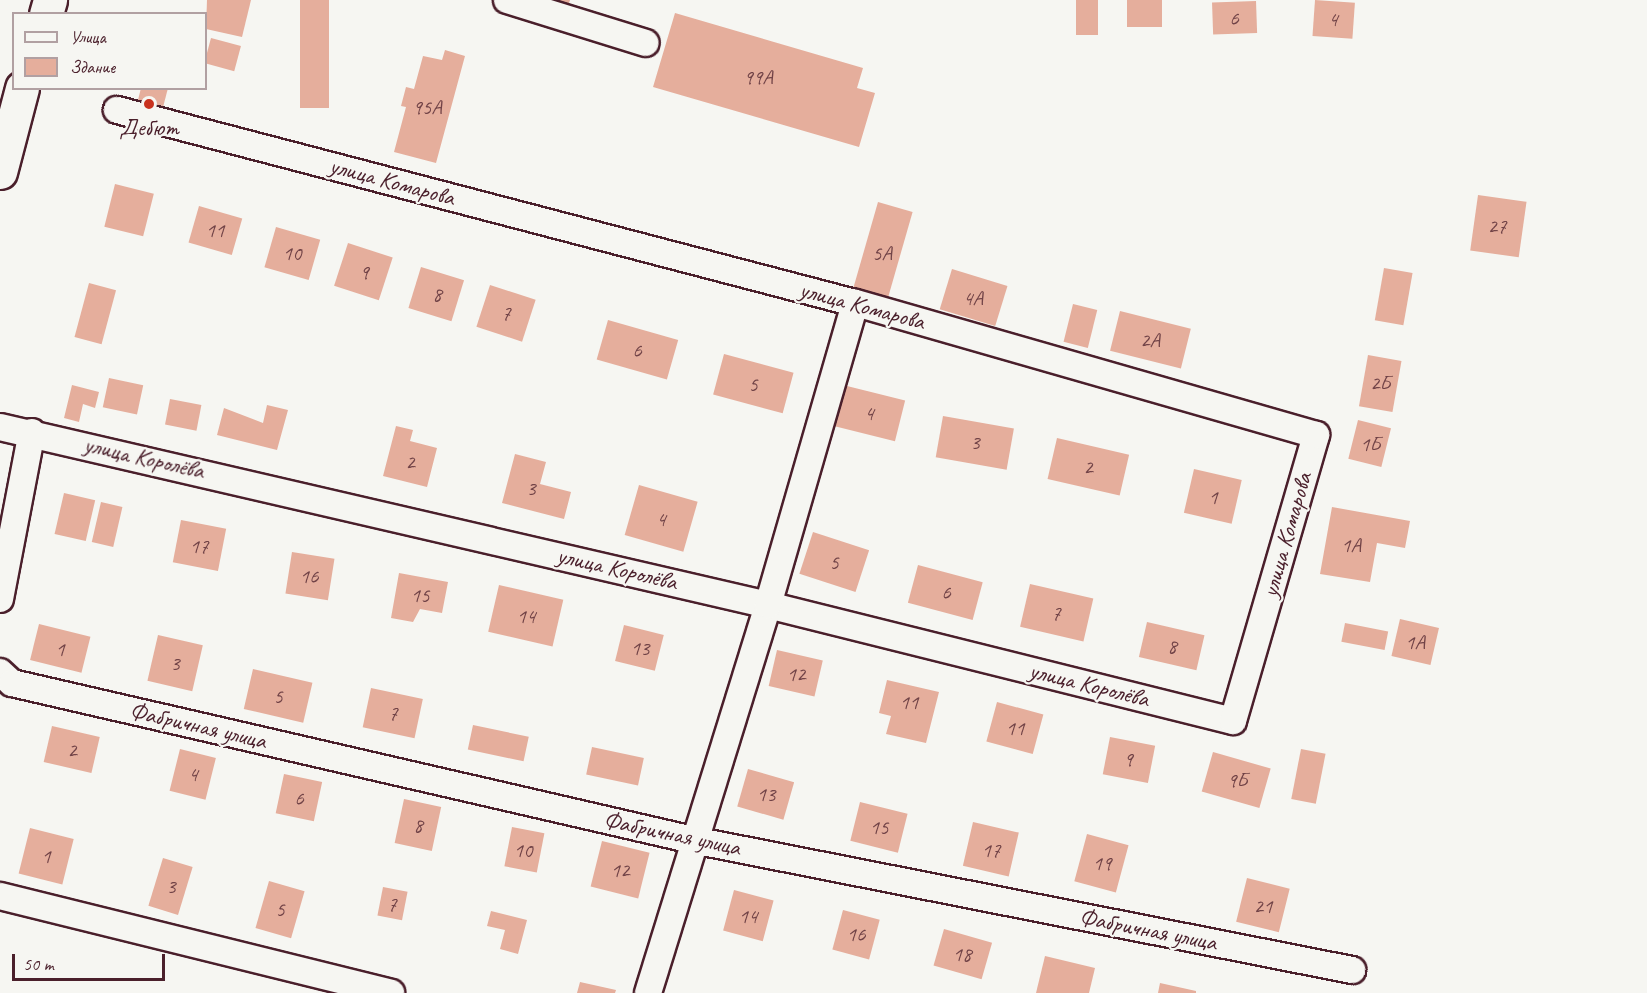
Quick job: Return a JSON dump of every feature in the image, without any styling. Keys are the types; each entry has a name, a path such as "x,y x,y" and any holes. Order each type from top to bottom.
{"main road":[{"path":"0,172 21,90"}],"street":[{"path":"507,0 646,43"},
{"name":"улица Комарова","path":"117,110 855,303 1316,435 1233,721"},
{"path":"648,993 693,840 768,605 855,303"},
{"name":"улица Королёва","path":"0,427 32,432 768,605 1233,721"},
{"path":"0,599 32,432"},
{"name":"Фабричная улица","path":"0,672 12,683 693,840 1352,970"},
{"path":"0,896 391,993"}],"building":[{"path":"207,0 251,0 242,37 207,29"},
{"path":"300,0 329,0 329,108 300,108"},
{"path":"548,0 570,0 568,6"},
{"path":"1076,0 1098,0 1098,35 1076,35"},
{"path":"1127,0 1162,0 1162,27 1127,27"},
{"path":"1315,0 1355,3 1352,39 1312,36"},
{"path":"1256,1 1257,33 1213,35 1212,3"},
{"path":"675,13 863,68 857,88 875,93 859,147 653,87"},
{"path":"211,38 241,46 234,71 207,64"},
{"path":"445,50 465,56 436,163 394,152 406,107 401,106 406,87 414,89 423,56 442,60"},
{"path":"140,90 167,90 161,115 136,108"},
{"path":"115,184 154,194 143,236 104,227"},
{"path":"1478,195 1527,202 1519,257 1470,250"},
{"path":"878,202 913,212 886,304 852,294"},
{"path":"199,206 242,218 232,255 189,243"},
{"path":"276,227 320,240 309,280 264,267"},
{"path":"348,243 393,258 379,300 334,286"},
{"path":"421,267 464,280 451,321 408,308"},
{"path":"1384,268 1413,273 1403,325 1375,320"},
{"path":"952,269 1007,286 995,326 940,309"},
{"path":"89,283 116,290 102,344 75,337"},
{"path":"490,285 536,300 522,342 476,327"},
{"path":"1073,304 1097,310 1088,348 1064,342"},
{"path":"1120,311 1191,329 1181,368 1110,351"},
{"path":"608,320 678,340 667,380 597,359"},
{"path":"724,354 794,373 783,413 713,395"},
{"path":"1368,355 1401,361 1392,412 1359,406"},
{"path":"109,378 143,385 137,415 103,407"},
{"path":"72,385 99,392 95,408 83,404 79,422 64,418"},
{"path":"843,385 905,400 895,441 833,426"},
{"path":"170,399 201,405 196,431 165,425"},
{"path":"267,405 288,410 277,450 217,435 224,408 263,423"},
{"path":"943,416 1014,429 1007,470 936,457"},
{"path":"1358,420 1391,428 1381,467 1348,459"},
{"path":"396,426 413,430 410,441 437,448 427,487 383,476"},
{"path":"1057,438 1129,455 1120,496 1048,479"},
{"path":"515,454 546,462 540,484 571,492 564,519 502,503"},
{"path":"1194,469 1242,480 1232,524 1184,513"},
{"path":"639,485 698,502 683,552 625,535"},
{"path":"64,493 95,500 86,541 55,534"},
{"path":"101,502 122,507 113,547 92,542"},
{"path":"1332,507 1410,521 1405,548 1377,543 1370,582 1320,574"},
{"path":"181,520 226,529 218,571 173,562"},
{"path":"813,532 869,550 856,592 799,574"},
{"path":"292,552 334,559 328,600 285,593"},
{"path":"918,565 983,582 973,620 908,603"},
{"path":"399,573 448,582 442,613 420,609 413,622 391,618"},
{"path":"1030,584 1093,599 1083,641 1020,627"},
{"path":"499,585 563,600 553,647 488,632"},
{"path":"1400,619 1439,628 1430,665 1391,656"},
{"path":"1147,622 1204,635 1196,670 1139,657"},
{"path":"1345,623 1388,631 1385,650 1341,642"},
{"path":"39,624 90,637 81,673 30,660"},
{"path":"624,625 664,635 655,671 615,661"},
{"path":"158,635 203,645 192,691 147,681"},
{"path":"777,650 823,661 814,697 769,686"},
{"path":"253,669 312,683 303,723 244,709"},
{"path":"887,680 939,692 926,743 886,734 891,716 879,713"},
{"path":"371,688 423,699 415,738 363,727"},
{"path":"997,702 1043,714 1033,754 986,742"},
{"path":"473,725 529,737 524,761 468,749"},
{"path":"52,726 100,737 91,773 44,762"},
{"path":"1110,737 1155,746 1148,783 1103,774"},
{"path":"592,747 644,758 638,785 586,774"},
{"path":"180,749 216,758 205,800 170,791"},
{"path":"1301,749 1326,754 1316,804 1291,799"},
{"path":"1213,752 1271,769 1259,808 1202,791"},
{"path":"748,769 794,782 783,820 737,806"},
{"path":"284,774 322,782 314,821 276,813"},
{"path":"404,799 441,807 432,851 395,843"},
{"path":"860,802 908,814 898,853 850,841"},
{"path":"973,822 1019,833 1009,876 963,866"},
{"path":"512,827 544,833 537,873 504,866"},
{"path":"30,828 74,839 62,884 19,874"},
{"path":"1087,834 1129,845 1116,892 1074,881"},
{"path":"602,841 650,853 638,898 591,887"},
{"path":"163,858 193,867 178,915 148,906"},
{"path":"1247,878 1290,889 1279,932 1236,922"},
{"path":"269,881 305,891 291,938 255,928"},
{"path":"383,887 408,892 402,920 377,915"},
{"path":"734,890 774,901 763,941 723,931"},
{"path":"843,910 880,920 869,959 832,950"},
{"path":"491,911 527,920 518,954 500,949 505,930 487,926"},
{"path":"944,929 992,943 982,979 934,966"},
{"path":"1045,956 1095,968 1089,993 1036,993"},
{"path":"580,982 616,990 615,993 577,993"},
{"path":"1160,983 1196,991 1196,993 1158,993"}],"place":[{"name":"Дебют","path":"149,104"}]}
